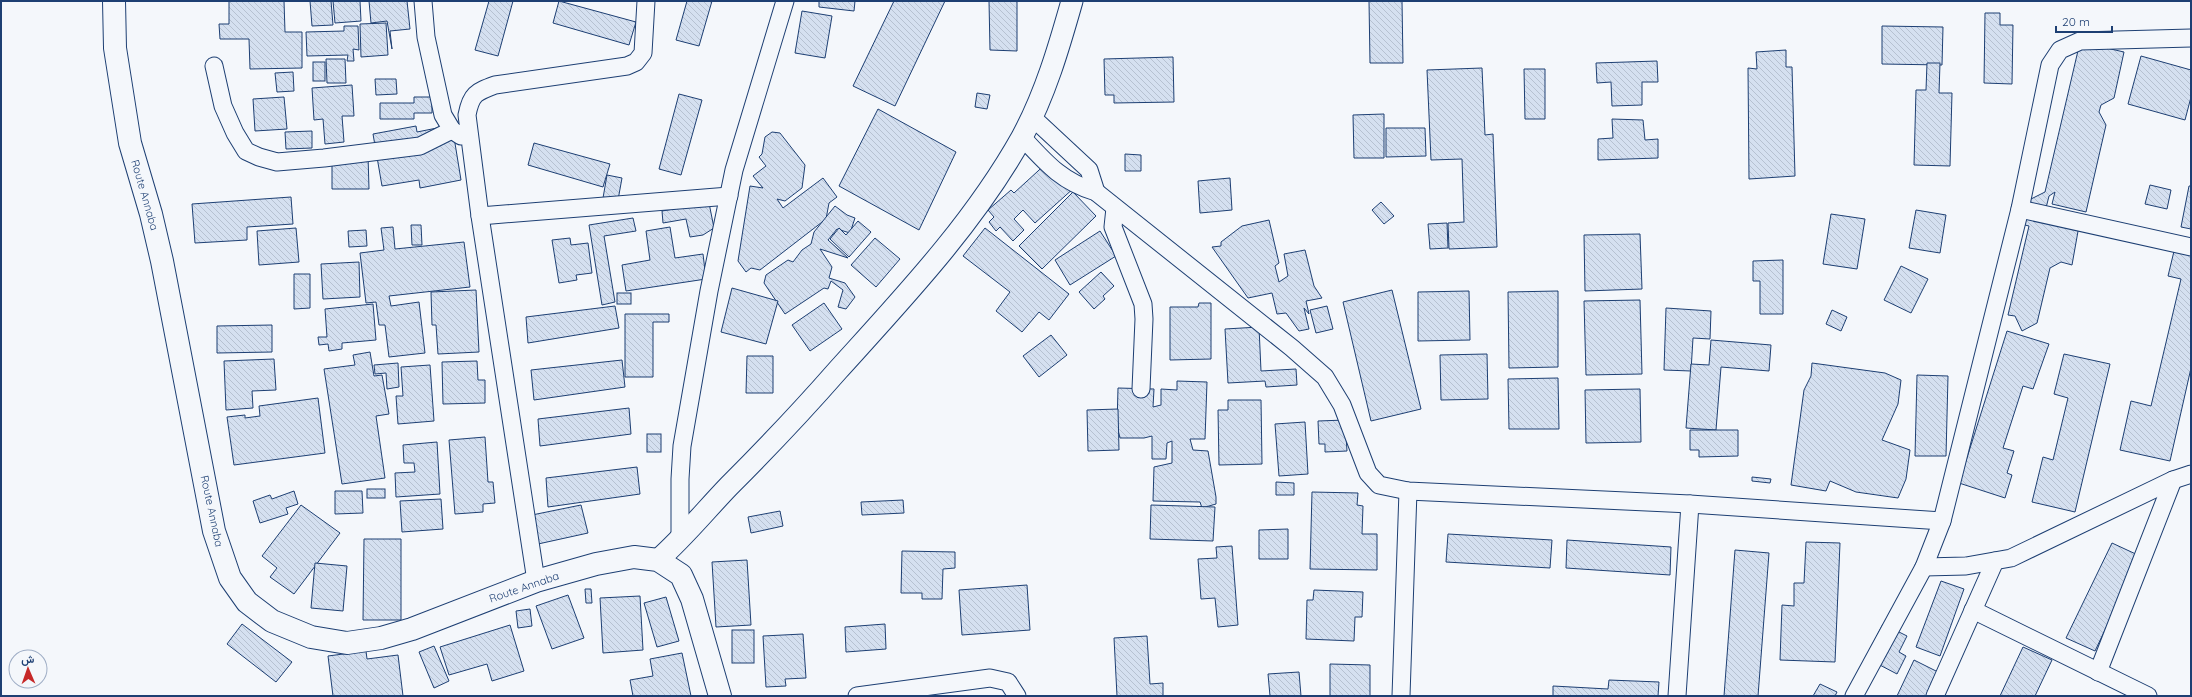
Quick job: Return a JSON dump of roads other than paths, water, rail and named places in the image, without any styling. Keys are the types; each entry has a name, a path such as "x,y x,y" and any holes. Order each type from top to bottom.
{"main road":[{"name":"Route Annaba","path":"114,1 115,48 130,143 151,214 162,261 214,531 230,578 247,602 272,621 311,637 347,643 381,638 412,629 536,581 596,564 634,557 658,560 681,575 692,599 720,696"}],"street":[{"path":"423,1 426,37 443,115 452,130 470,142"},
{"path":"536,581 480,216 467,115 469,102 478,91 495,85 626,66 636,62 643,52 646,1"},
{"path":"680,540 680,479 682,446 709,291 734,170 785,1"},
{"path":"658,560 680,540 801,412 890,312 976,209 1022,137 1032,117 1060,43 1072,1"},
{"path":"1854,696 1924,567 1942,520 2020,209 2050,65 2060,50 2080,41 2191,38"},
{"path":"214,66 223,106 235,133 246,151 259,157 277,162 324,158 420,146 452,130"},
{"path":"1032,117 1089,170 1096,192"},
{"path":"1022,137 1058,174 1078,187 1096,192 1292,348 1325,377 1342,405 1368,473 1379,485 1408,491 1690,504 1942,520"},
{"path":"480,216 729,196"},
{"path":"1115,208 1113,227 1143,304 1144,319 1141,390"},
{"path":"2020,209 2191,247"},
{"path":"1924,567 1966,566 2011,558 2173,480 2191,473"},
{"path":"2098,672 2173,480"},
{"path":"1401,696 1408,491"},
{"path":"1677,696 1690,504"},
{"path":"1935,696 1995,561"},
{"path":"1973,610 2148,696"},
{"path":"857,696 990,678 1008,682 1017,696"}]}
